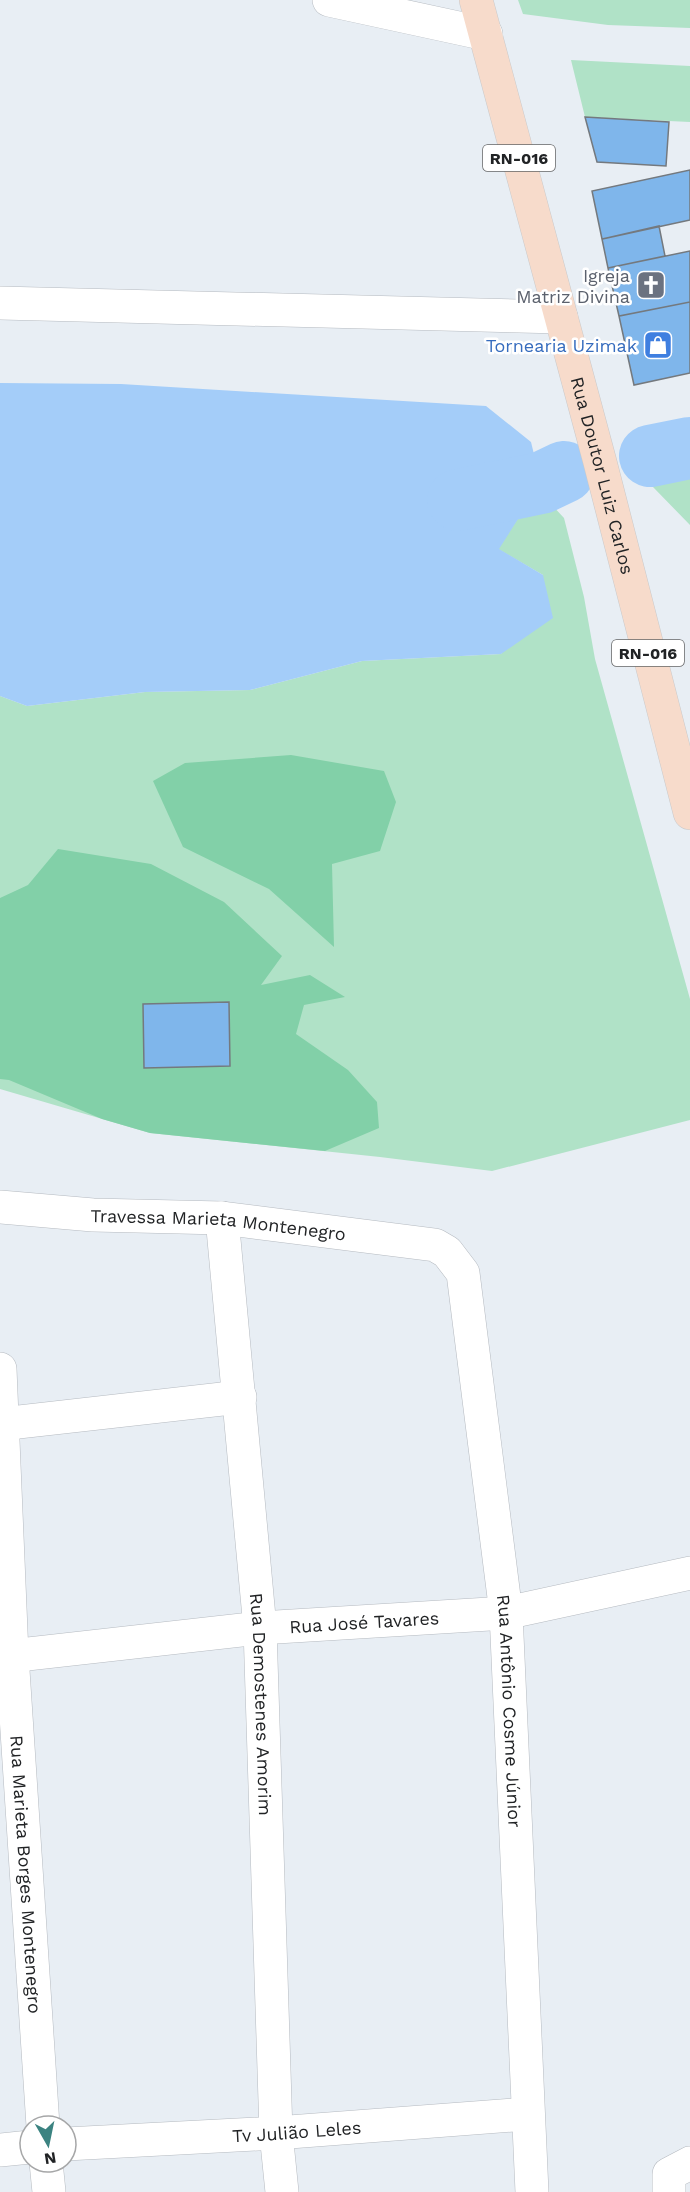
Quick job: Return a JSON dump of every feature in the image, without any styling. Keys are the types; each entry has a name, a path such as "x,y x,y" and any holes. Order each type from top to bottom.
{"main road":[{"name":"Rua Doutor Luiz Carlos","path":"476,0 690,813"}],"street":[{"path":"329,0 486,34"},
{"path":"0,303 561,317"},
{"name":"Travessa Marieta Montenegro","path":"0,1207 93,1215 222,1218 435,1245"},
{"name":"Rua Demostenes Amorim","path":"222,1218 260,1628 276,2133 282,2192"},
{"name":"Rua Antônio Cosme Júnior","path":"435,1245 447,1252 463,1273 466,1283 506,1613 532,2192"},
{"name":"Rua Marieta Borges Montenegro","path":"0,1369 6,1656 42,2114"},
{"path":"1,1424 240,1397"},
{"name":"Rua José Tavares","path":"6,1656 260,1628 506,1613 690,1573"},
{"name":"Tv Julião Leles","path":"78,2143 276,2133 527,2114"},
{"path":"0,2150 18,2148"},
{"path":"669,2192 669,2174 690,2163"},
{"path":"47,2174 49,2192"}],"green space":[{"path":"518,0 690,0 690,28 608,25 523,14"},
{"path":"571,60 690,66 690,122 585,117"},
{"path":"690,421 690,525 653,487 651,466 672,436"},
{"path":"537,489 564,518 584,597 595,659 690,999 690,1120 492,1171 150,1133 0,1089 0,696 27,706 145,692 250,690 362,661 501,654 543,575 498,549"},
{"path":"291,755 384,771 396,802 380,851 332,864 334,947 269,889 183,847 153,781 185,763"},
{"path":"58,849 151,864 224,902 282,956 261,985 310,975 345,997 304,1005 296,1034 348,1070 377,1102 379,1128 325,1151 150,1133 102,1119 9,1080 0,1079 0,898 28,885"}],"water":[{"path":"0,383 121,384 486,406 531,442 541,483 499,549 543,575 553,618 501,654 362,661 250,690 145,692 27,706 0,696"}],"building":[{"path":"585,117 669,122 666,166 597,162"},
{"path":"690,170 690,220 602,239 592,191"},
{"path":"659,226 665,256 608,268 602,239"},
{"name":"Igreja Matriz Divina","path":"690,251 690,302 619,316 608,268"},
{"name":"Tornearia Uzimak","path":"690,302 690,373 634,385 619,316"},
{"path":"229,1002 230,1066 144,1068 143,1004"}],"waterway":[{"path":"650,456 690,448"},
{"path":"458,500 541,483 564,472"}],"place":[{"name":"Igreja Matriz Divina","path":"651,285"},
{"name":"Tornearia Uzimak","path":"658,345"}]}
